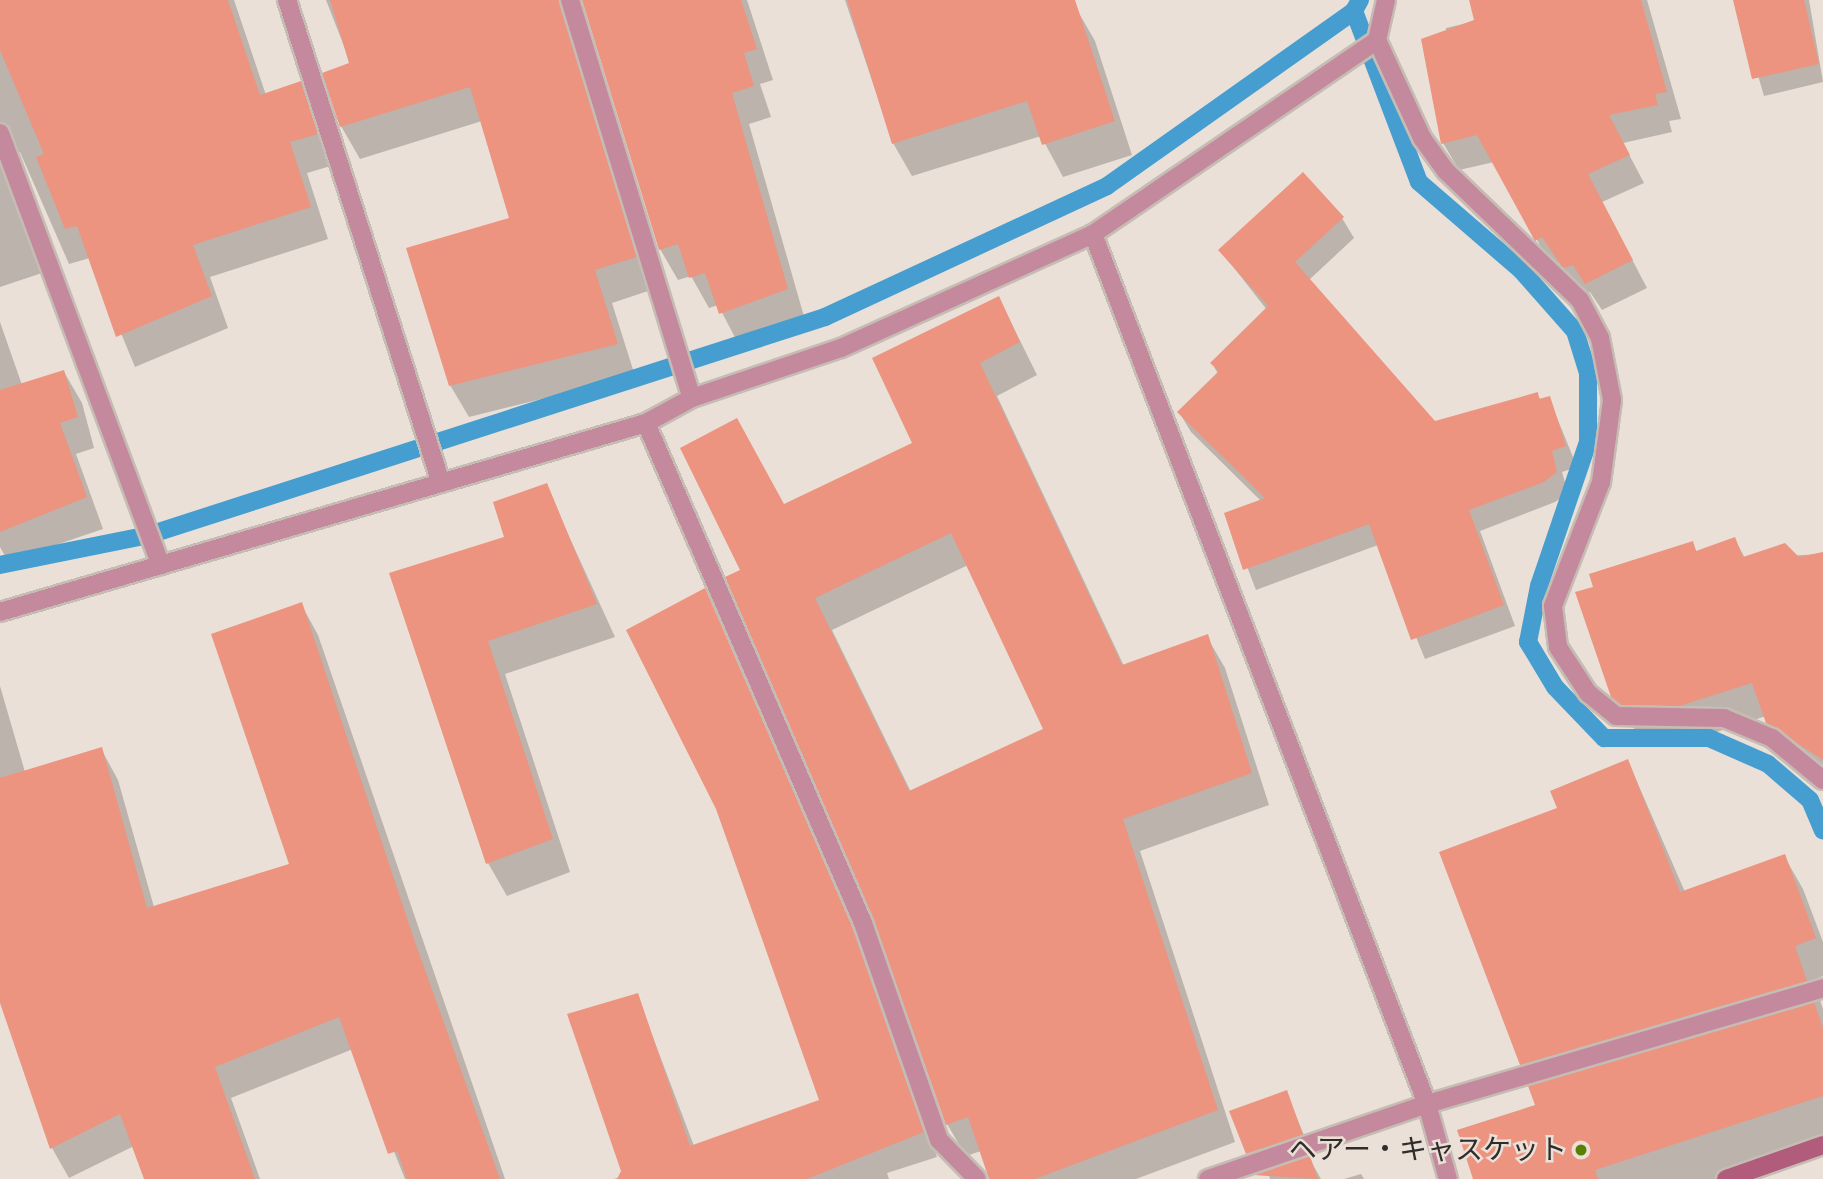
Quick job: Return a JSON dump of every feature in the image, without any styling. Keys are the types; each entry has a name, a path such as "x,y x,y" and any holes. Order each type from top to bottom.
{"main road":[{"path":"1726,1179 1823,1146"}],"street":[{"path":"288,0 441,483"},
{"path":"570,0 692,398"},
{"path":"1387,0 1377,40 1446,172 1580,300 1600,338 1612,400 1603,468 1553,606 1558,647 1588,693 1616,716 1724,718 1772,738 1823,780"},
{"path":"0,612 646,423 692,398 841,348 1093,234 1377,40"},
{"path":"0,133 161,565"},
{"path":"1093,234 1427,1104 1448,1179"},
{"path":"646,423 863,923 939,1140 977,1179"},
{"path":"1208,1179 1427,1104 1823,988"}],"building":[{"path":"0,0 228,0 260,95 301,81 318,134 290,142 311,207 193,245 212,296 116,337 77,226 65,229 36,157 44,154 0,50"},
{"path":"330,0 559,0 637,257 595,270 618,344 449,386 406,248 509,218 470,87 340,127 322,73 349,63"},
{"path":"582,0 741,0 757,49 744,53 754,86 732,93 788,289 719,314 705,273 689,278 678,244 659,250"},
{"path":"847,0 1075,0 1115,121 1042,145 1027,101 892,144"},
{"path":"1469,0 1641,0 1667,92 1655,94 1658,105 1609,115 1630,155 1588,174 1633,260 1585,284 1573,265 1563,268 1542,237 1535,241 1477,135 1441,144 1421,39 1474,20"},
{"path":"1733,0 1804,0 1819,64 1752,79"},
{"path":"1303,172 1344,217 1295,262 1435,421 1538,392 1539,399 1550,396 1566,446 1552,451 1557,472 1544,482 1469,510 1504,605 1411,640 1369,524 1243,570 1224,513 1265,498 1177,412 1219,371 1210,363 1268,306 1218,250"},
{"path":"999,296 1020,342 980,363 1122,665 1208,634 1252,773 1123,819 1218,1110 1035,1179 989,1179 968,1117 946,1125 873,918 725,577 740,570 680,448 737,418 784,504 912,443 872,358","holes":["951,533 1043,729 909,791 815,598"]},
{"path":"64,370 78,417 60,423 87,497 0,532 0,390"},
{"path":"547,483 597,604 488,641 553,839 486,864 389,573 504,537 493,502"},
{"path":"1735,537 1743,557 1785,543 1799,557 1823,552 1823,760 1766,723 1752,683 1679,706 1620,705 1611,697 1575,592 1593,587 1589,574 1693,541 1696,551"},
{"path":"705,588 852,927 924,1132 807,1179 617,1179 621,1171 567,1014 638,993 690,1146 819,1100 716,809 626,630"},
{"path":"302,602 415,942 500,1179 407,1179 397,1151 388,1154 339,1017 215,1067 255,1179 144,1179 120,1114 50,1149 0,1003 0,778 102,747 147,908 289,864 211,634"},
{"path":"1628,759 1680,892 1785,854 1816,938 1795,946 1807,981 1520,1065 1439,852 1557,808 1550,791"},
{"path":"1814,1002 1823,1028 1823,1096 1595,1170 1598,1179 1473,1179 1457,1130 1535,1105 1528,1086"},
{"path":"1287,1090 1303,1135 1246,1154 1229,1111"},
{"path":"1310,1156 1318,1179 1254,1175"}],"waterway":[{"path":"1360,0 1354,11 1419,182 1521,270 1575,331 1588,373 1588,442 1539,586 1528,642 1555,687 1604,738 1709,738 1768,764 1810,800 1823,830"},
{"path":"0,565 149,535 825,317 1107,186 1354,11"}],"place":[{"name":"ヘアー・キャスケット","path":"1581,1150"}]}
